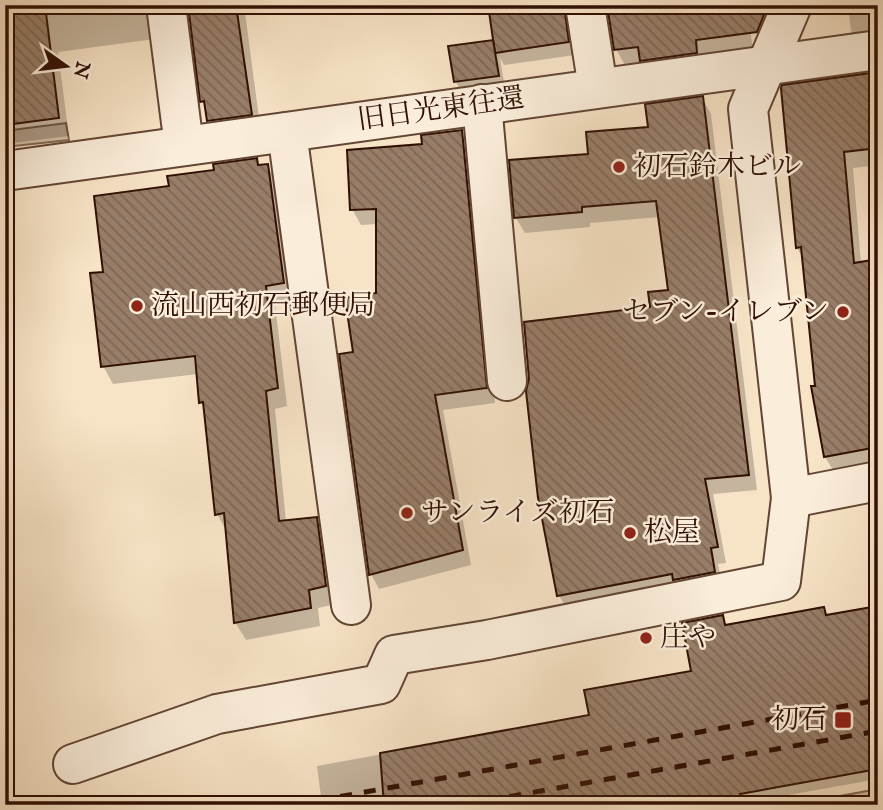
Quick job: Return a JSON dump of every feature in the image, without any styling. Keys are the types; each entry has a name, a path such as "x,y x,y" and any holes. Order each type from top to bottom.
{"street":[{"path":"166,5 184,146"},
{"path":"585,5 598,88"},
{"path":"73,765 217,714 381,684 394,655 487,640 781,580 791,498 748,109 792,5"},
{"name":"旧日光東往還","path":"5,171 768,63 878,50"},
{"path":"482,104 507,382"},
{"path":"287,132 351,605"},
{"path":"791,498 878,481"}],"shaded area":[{"path":"66,123 69,140 5,147 5,131"},
{"path":"878,789 878,805 791,805"}],"building":[{"path":"5,5 45,5 59,118 5,125"},
{"path":"188,5 236,5 252,115 207,121 204,101 200,102"},
{"path":"488,5 564,5 569,42 495,53"},
{"path":"607,5 768,5 757,32 696,40 697,53 640,61 638,47 614,50"},
{"path":"493,40 499,76 454,82 448,46"},
{"path":"878,72 878,148 844,152 854,263 878,259 878,447 824,457 811,386 815,386 801,247 796,248 781,88 782,85"},
{"path":"703,96 749,475 705,479 718,547 711,548 715,572 673,580 672,574 557,596 538,498 526,391 529,379 524,322 650,307 648,292 668,290 656,201 582,207 582,212 514,218 509,160 588,154 586,132 648,127 645,104"},
{"path":"462,130 487,388 435,395 463,550 369,575 339,354 353,352 345,298 376,293 376,209 350,210 347,150 422,144 421,135"},
{"path":"257,158 258,165 268,164 284,283 266,286 278,388 266,391 279,521 317,517 326,586 309,590 311,608 234,623 224,513 215,515 203,402 199,403 195,356 101,367 90,273 103,272 94,196 169,186 167,176 214,170 213,164"},
{"path":"878,606 878,769 740,794 742,801 724,805 384,805 380,753 589,715 584,690 691,671 682,623 723,615 725,625 824,607 826,615"}],"railway":[{"path":"293,805 878,700"},
{"path":"462,805 878,731"}],"place":[{"name":"初石鈴木ビル","path":"619,167"},
{"name":"流山西初石郵便局","path":"137,306"},
{"name":"セブン-イレブン","path":"843,312"},
{"name":"サンライズ初石","path":"407,513"},
{"name":"松屋","path":"630,533"},
{"name":"庄や","path":"646,638"},
{"name":"初石","path":"843,720"}]}
